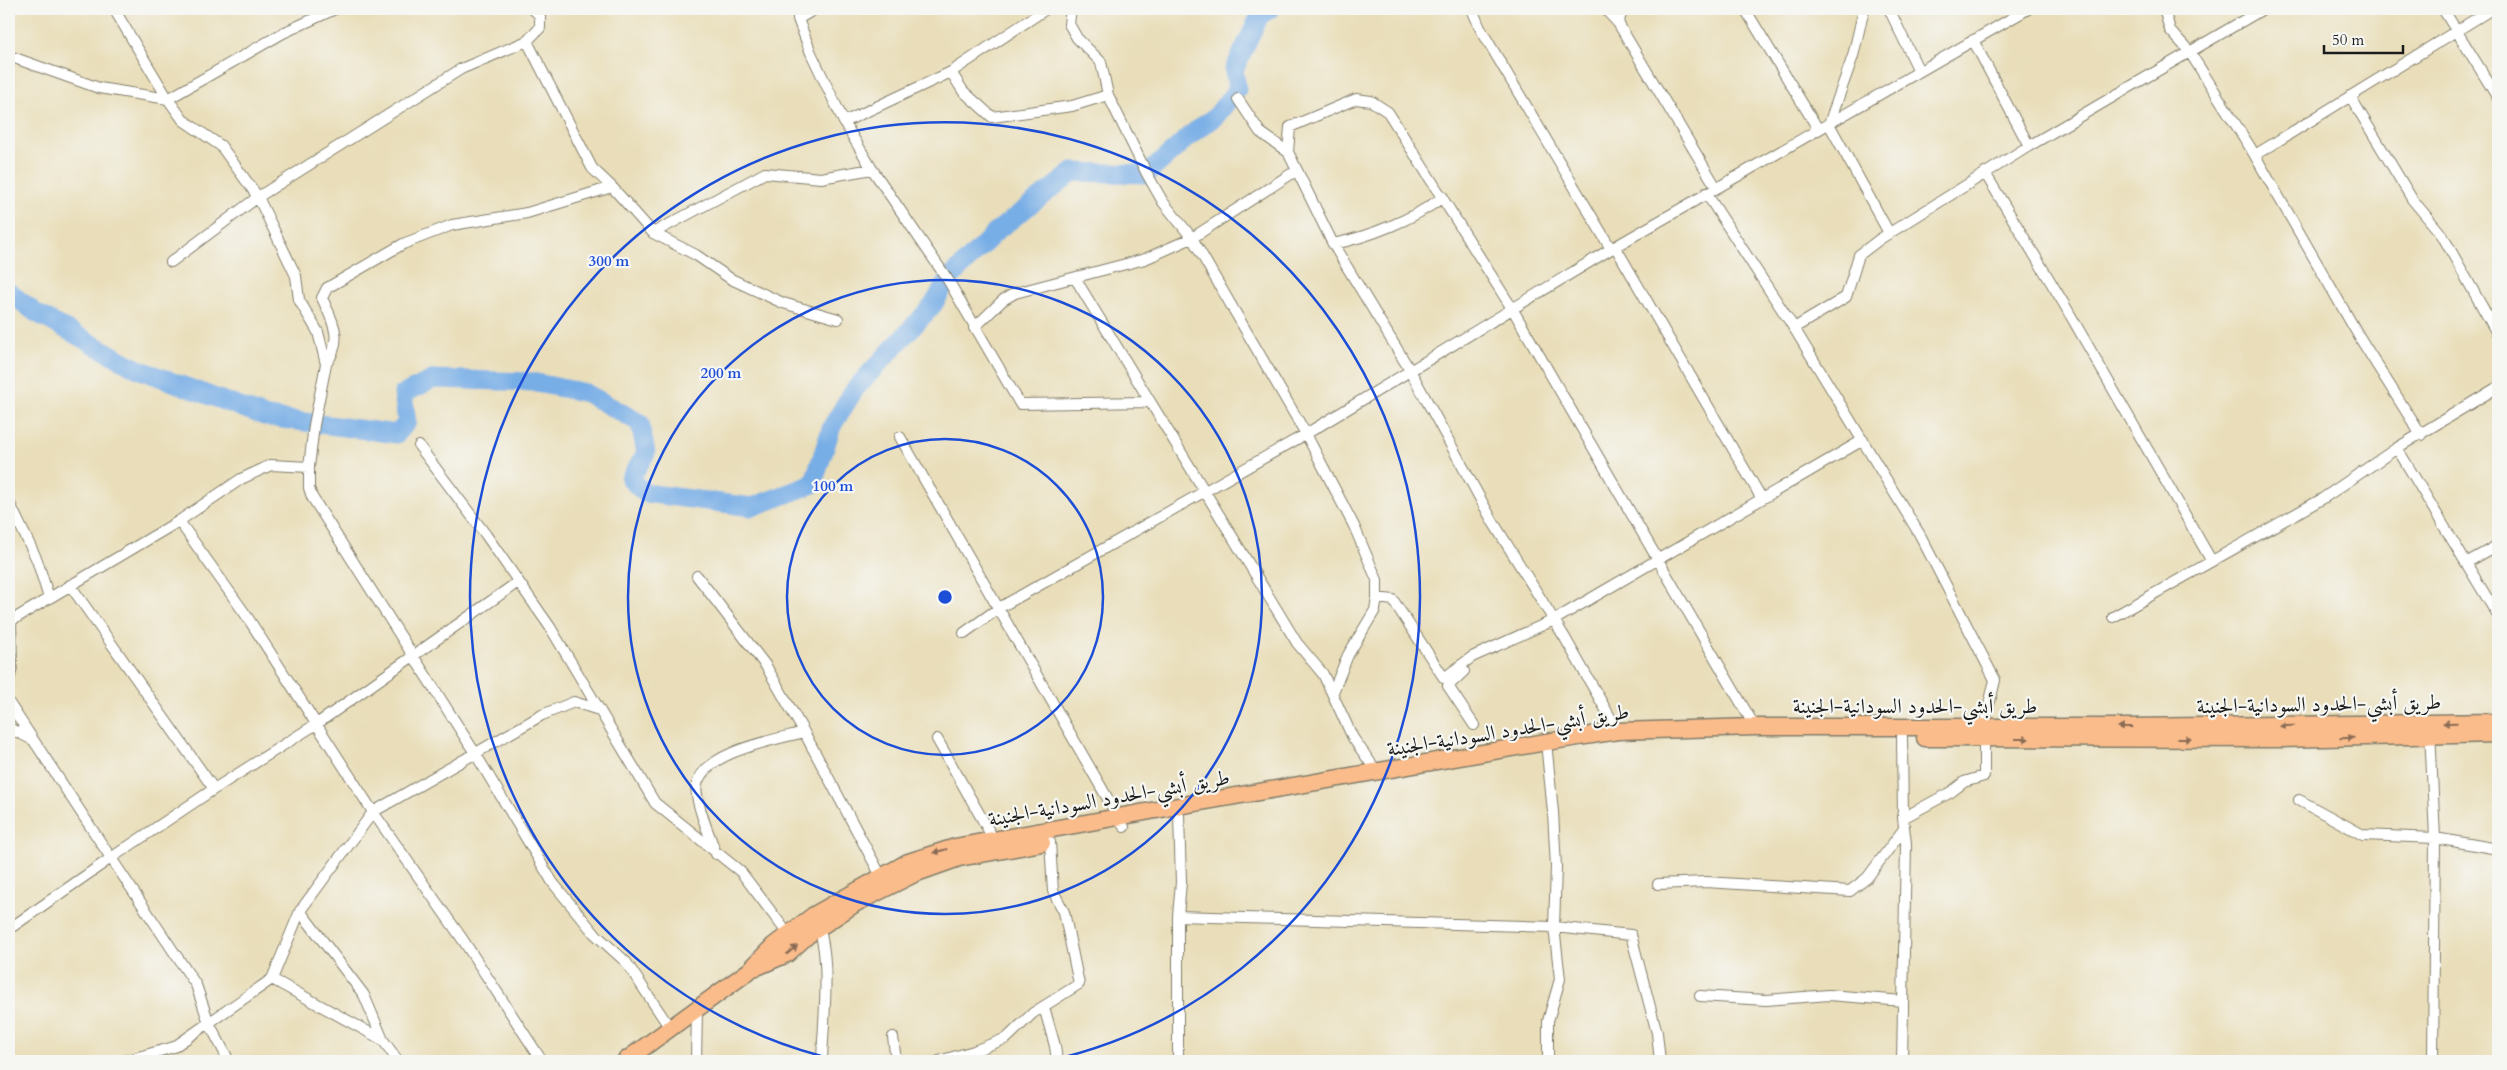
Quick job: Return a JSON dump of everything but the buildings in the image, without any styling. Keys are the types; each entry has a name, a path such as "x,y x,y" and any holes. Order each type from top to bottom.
{"highway":[{"name":"طريق أبشي-الحدود السودانية-الجنينة","path":"748,971 788,934 816,922 884,879 927,855 994,840 1122,823 1178,806 1377,772 1459,762 1618,731 1668,734 1755,727 1984,733 2129,727 2430,730 2498,722"},
{"path":"2430,730 2498,734"},
{"path":"1547,746 1622,741 1668,734 1902,737 1984,733"},
{"path":"884,879 958,858 1050,842 1122,823 1179,816 1459,762"},
{"path":"625,1061 748,971 787,954 816,922"}],"street":[{"path":"114,9 168,99 183,120 221,146 258,197 296,276 299,300 318,332 326,364"},
{"path":"9,56 99,88 168,99 283,32 335,9"},
{"path":"171,262 258,197 461,69 527,41 540,28 540,16 532,9"},
{"path":"815,9 798,14 844,122 872,169 948,280 974,328 1020,404 1148,402"},
{"path":"844,122 951,72 1046,9"},
{"path":"1070,9 1070,24 1077,38 1101,62 1108,95 1163,202 1192,238 1306,434 1354,526 1377,580 1375,610 1348,654 1333,692"},
{"path":"1472,9 1480,28 1614,248 1762,499"},
{"path":"1606,9 1618,23 1716,187"},
{"path":"1618,23 1622,9"},
{"path":"1745,9 1818,129"},
{"path":"1864,9 1854,56 1829,124 1889,233"},
{"path":"1890,9 1919,71"},
{"path":"964,633 999,608 1202,491 1306,434 1716,187 2027,9"},
{"path":"2164,9 2170,30 2189,52 2255,155 2360,338 2421,434"},
{"path":"1794,328 1846,297 1858,255 1889,233 2029,146 2263,9"},
{"path":"2443,9 2498,98"},
{"path":"2255,155 2492,9"},
{"path":"1973,40 2029,146"},
{"path":"527,41 592,168 612,187 652,234 696,255 740,283 783,302 838,319"},
{"path":"951,72 963,91 992,117 1072,106 1108,95"},
{"path":"2350,96 2412,199 2442,236 2498,335"},
{"path":"1238,99 1260,132 1288,152 1333,244 1411,372 1493,522 1554,620 1618,731"},
{"path":"1288,152 1290,127 1356,99 1372,101 1388,112 1514,310 1755,727"},
{"path":"652,234 766,173 821,178 872,169"},
{"path":"974,328 1002,300 1015,293 1144,259 1192,238 1291,174"},
{"path":"1985,174 2069,313 2211,560"},
{"path":"612,187 527,213 452,225 403,244 327,288 322,298 336,328 333,354 326,364 314,424 309,467 309,488 312,497 475,753 554,883 594,933 626,962 670,1028"},
{"path":"1706,193 1794,328 1920,535 1995,680 1984,733 1984,776 1964,782 1951,792 1903,818"},
{"path":"1333,244 1360,239 1430,206 1443,197"},
{"path":"1074,278 1202,491 1297,643 1324,674 1353,738 1377,772"},
{"path":"2113,617 2322,499 2397,448 2498,387"},
{"path":"900,438 1122,823"},
{"path":"1377,598 1393,600 1444,678 1472,657 1554,620 1863,440"},
{"path":"419,446 550,627 655,803 716,854 741,872 788,934"},
{"path":"2397,448 2498,617"},
{"path":"9,681 12,668 10,621 179,521 241,478 271,465 309,467"},
{"path":"9,502 31,544 49,598"},
{"path":"179,521 246,615 373,812 463,940 542,1061"},
{"path":"2466,563 2498,545"},
{"path":"697,576 766,666 884,879"},
{"path":"10,925 214,789 318,724 412,654 518,582"},
{"path":"70,585 214,789"},
{"path":"1474,725 1448,686 1470,666 1508,641"},
{"path":"124,1061 174,1047 272,979 300,911 373,812 542,714 574,702 599,710"},
{"path":"9,703 196,985 209,1023 229,1061"},
{"path":"9,728 33,740"},
{"path":"2430,730 2435,838 2433,1061"},
{"path":"716,854 698,798 697,784 705,768 725,756 748,747 804,732"},
{"path":"1902,737 1903,830 1906,844 1902,1061"},
{"path":"937,738 994,840"},
{"path":"1547,746 1556,867 1554,926 1560,979 1548,1021 1548,1061"},
{"path":"2299,800 2363,835 2435,838 2498,848"},
{"path":"1178,1061 1178,916 1181,882 1179,816"},
{"path":"1658,884 1706,882 1850,891 1867,878 1903,830"},
{"path":"939,1061 974,1051 1007,1038 1033,1013 1078,984 1064,912 1053,891 1050,842"},
{"path":"300,911 364,995 383,1040 398,1061"},
{"path":"1178,916 1554,926 1631,935 1657,1033 1660,1061"},
{"path":"816,922 826,981 822,1061"},
{"path":"272,979 383,1040"},
{"path":"1700,996 1766,1000 1829,995 1903,1001"},
{"path":"1044,1006 1055,1046 1057,1061"},
{"path":"696,1061 697,1009"},
{"path":"893,1037 896,1061"}],"waterway":[{"path":"9,292 36,313 138,369 267,417 397,434 407,422 403,394 434,379 532,382 586,393 640,423 646,453 630,479 645,493 752,507 813,484 832,426 855,389 933,305 948,280 998,230 1073,172 1147,174 1194,132 1216,116 1237,89 1234,70 1260,15 1270,9"}]}
